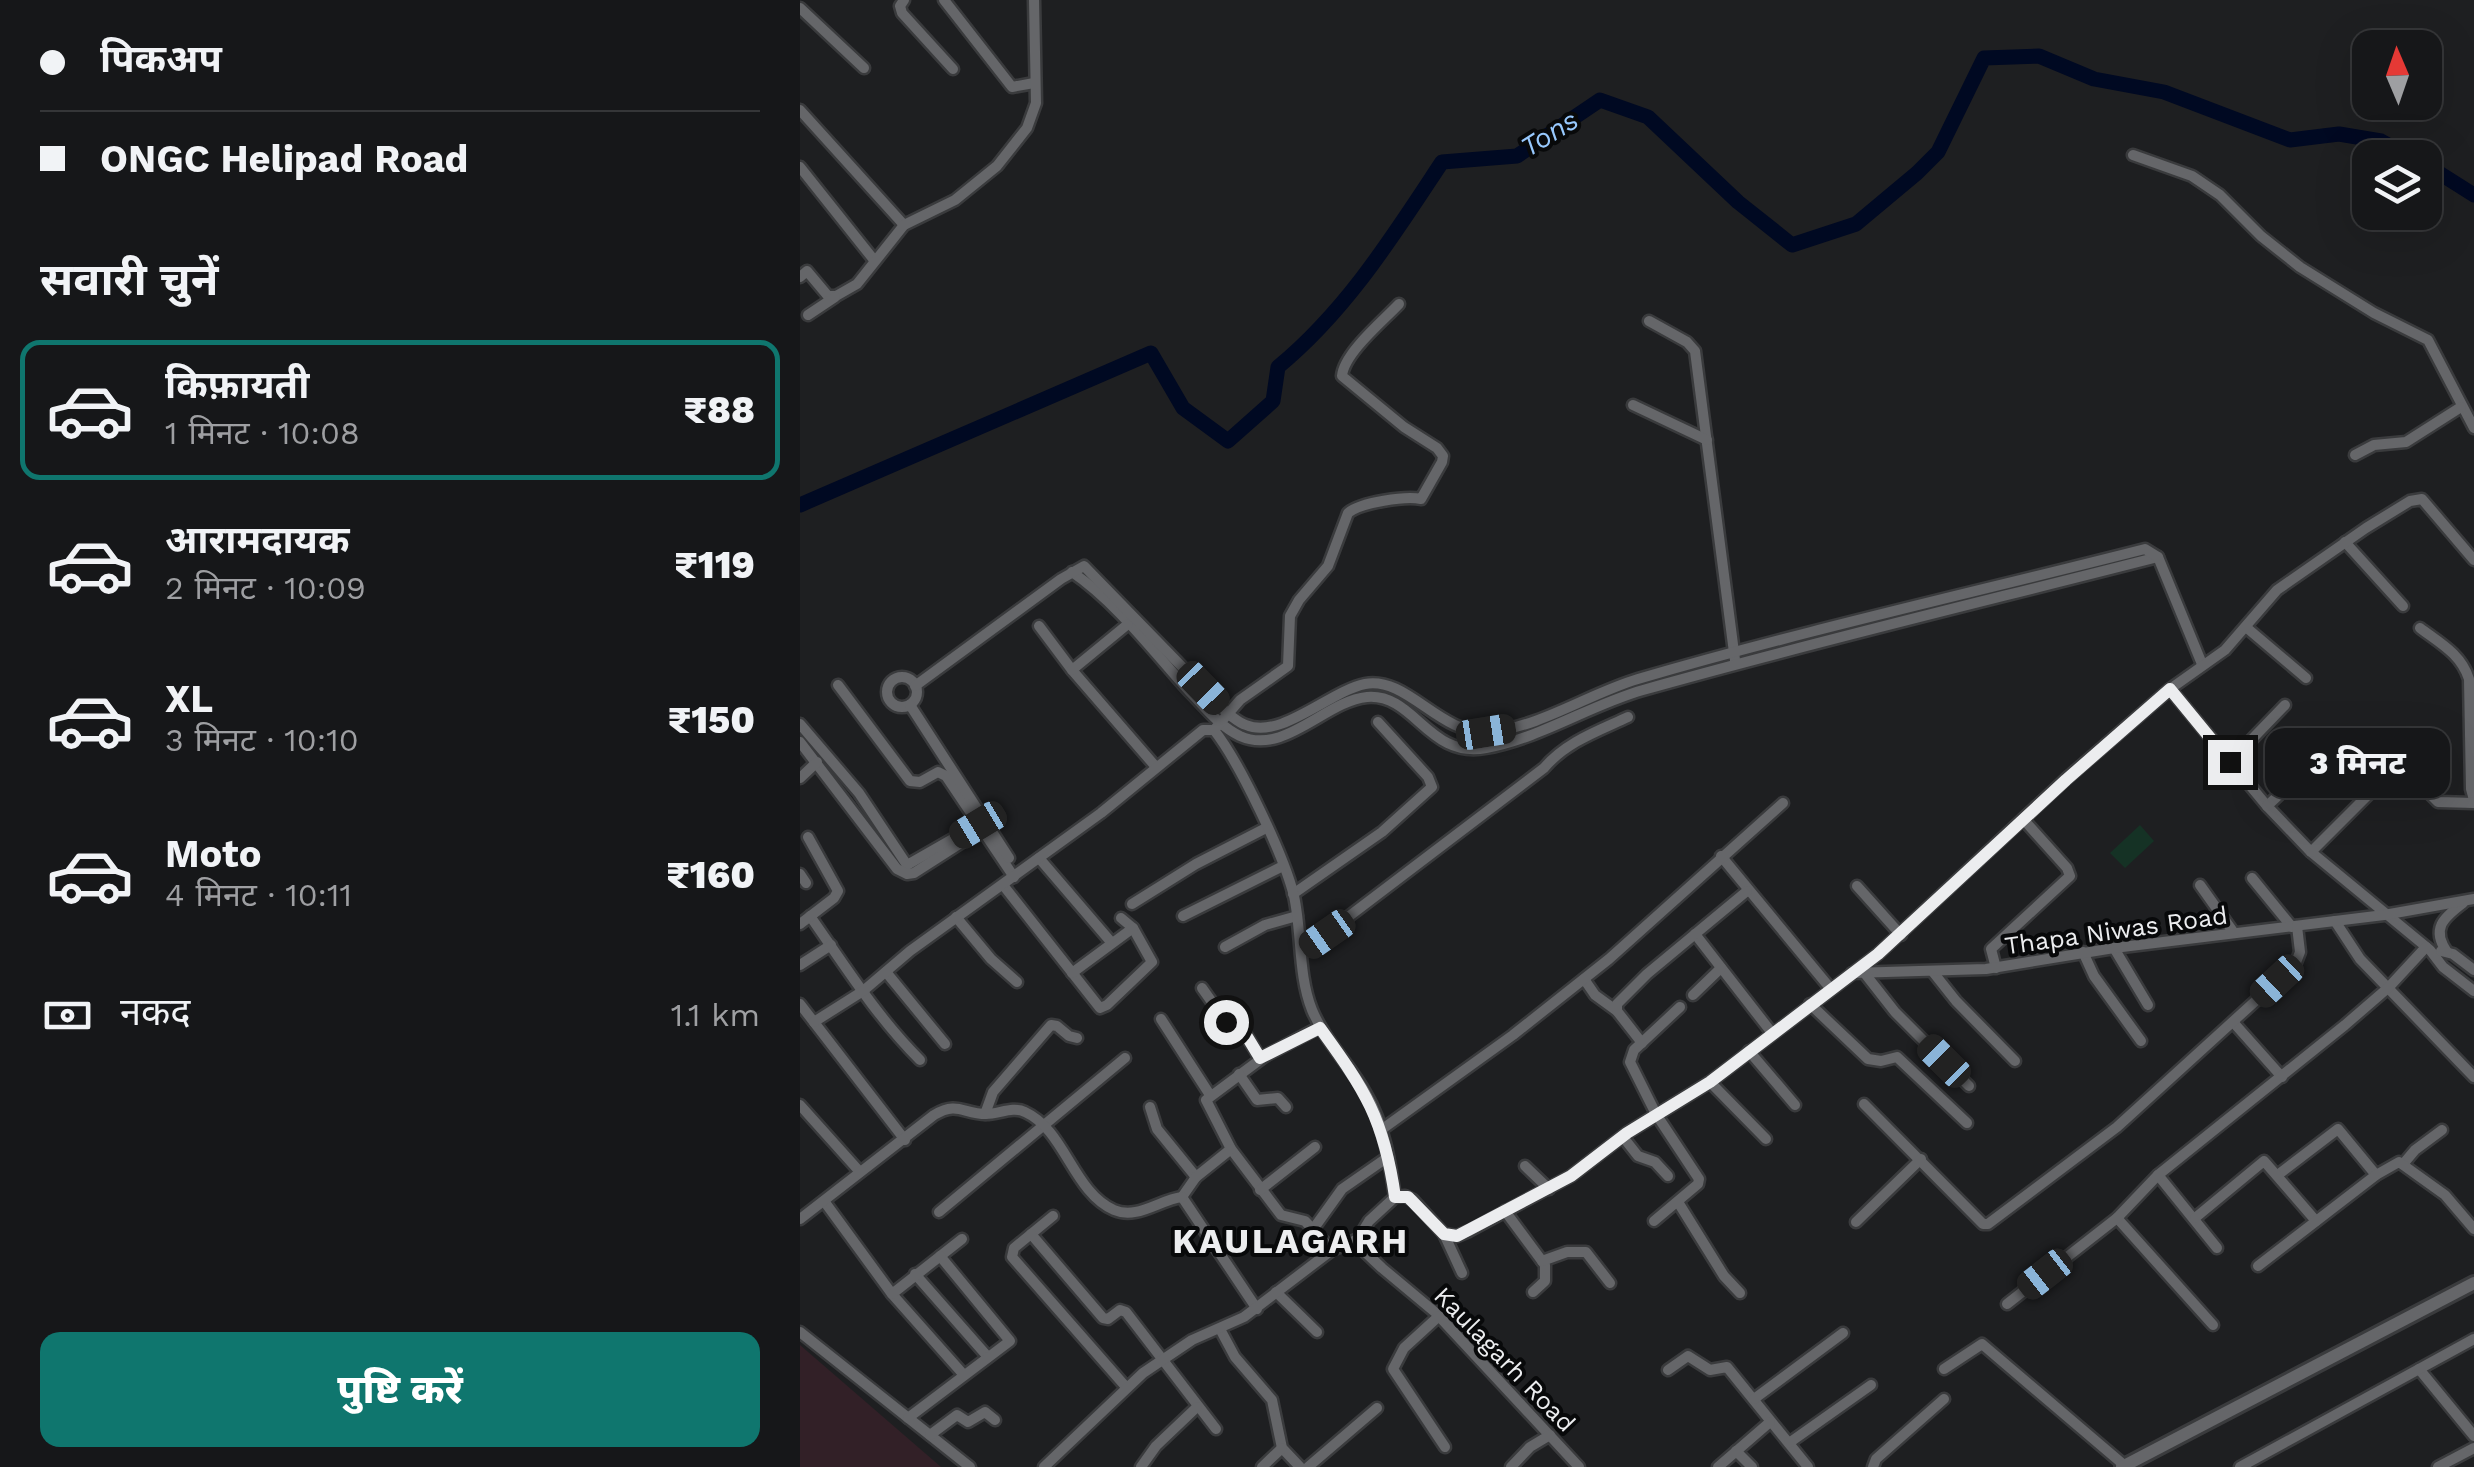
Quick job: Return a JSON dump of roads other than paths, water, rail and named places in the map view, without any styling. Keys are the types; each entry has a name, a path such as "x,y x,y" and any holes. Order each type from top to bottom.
{"street":[{"path":"904,0 900,6 902,13 953,69"},
{"path":"944,0 1012,87 1034,83"},
{"path":"808,315 857,284 904,225 955,200 997,166 1027,128 1035,110 1034,0"},
{"path":"800,8 864,68"},
{"path":"800,110 904,225"},
{"path":"2134,156 2192,176 2220,195 2260,236 2300,267 2374,313 2428,340 2474,428"},
{"path":"800,167 874,260"},
{"path":"800,258 804,274 828,296 836,296"},
{"path":"814,1022 862,992 956,917 1101,813 1203,730 1220,722 1252,690 1288,666 1290,616 1328,566 1348,512 1354,507 1407,496 1421,499 1442,462 1438,448 1404,427 1342,376 1342,368 1352,354 1399,304"},
{"path":"1649,321 1688,342 1694,351 1735,660"},
{"path":"1632,404 1707,440"},
{"path":"2354,454 2374,446 2406,442 2461,407"},
{"path":"1444,1234 1457,1236 1549,1189 1656,1114 1710,1082 1852,974 1901,935 2170,689 2226,650 2278,590 2345,542 2410,501 2422,499 2474,560"},
{"path":"2345,542 2403,606"},
{"path":"2038,582 2145,549 2158,556 2202,664"},
{"path":"1220,722 1262,728 1280,724 1369,683 1394,689 1456,727 1486,732 1517,727 1635,680 1735,660 2038,582 2158,556"},
{"path":"915,686 1072,572 1086,568 1220,722 1293,894 1310,1006 1320,1028 1366,1092 1381,1130 1395,1197"},
{"path":"1072,572 1128,624 1220,722 1242,737 1263,740 1284,735 1361,697 1380,697 1398,704 1448,746 1464,750 1487,748 1735,660"},
{"path":"1072,670 1128,624"},
{"path":"1039,626 1156,767"},
{"path":"2247,628 2306,678"},
{"path":"2415,779 2438,802 2474,802 2465,667 2457,656 2420,628"},
{"path":"898,678 915,686 916,695 910,705 894,705 887,690 898,678"},
{"path":"838,685 910,781 920,782 942,773 975,830 1014,877"},
{"path":"2170,689 2310,852 2428,948 2442,966 2474,991"},
{"path":"910,705 1009,858"},
{"path":"2230,762 2285,706"},
{"path":"1302,952 1482,818 1555,755 1628,717"},
{"path":"1293,894 1382,832 1432,786 1378,722"},
{"path":"800,724 859,793 907,865 975,830"},
{"path":"800,742 886,857 907,874 975,830"},
{"path":"2267,806 2328,749"},
{"path":"800,778 817,762"},
{"path":"2310,852 2384,780"},
{"path":"1381,1130 1584,979 1783,802"},
{"path":"1996,968 1991,950 2070,876 2024,819"},
{"path":"1132,904 1196,864 1266,828"},
{"path":"808,836 838,891 805,920 831,946 901,1042 920,1060"},
{"path":"1721,856 1830,988"},
{"path":"1039,858 1110,942"},
{"path":"1183,916 1283,866"},
{"path":"1864,1104 1983,1224 1988,1224 2116,1127 2298,962 2300,952 2294,926 2252,878"},
{"path":"1003,885 1097,1006 1107,1005 1152,962 1132,928 1121,918"},
{"path":"2200,885 2234,934"},
{"path":"1857,886 1901,935"},
{"path":"1617,1011 1617,1004 1630,990 1747,891"},
{"path":"2447,952 2438,938 2438,928 2444,918 2471,899"},
{"name":"Thapa Niwas Road","path":"1852,974 1996,968 2083,952 2384,915 2471,899"},
{"path":"1225,947 1266,925 1297,916"},
{"path":"956,917 1017,982"},
{"path":"2335,921 2360,958 2474,1077"},
{"path":"1072,974 1132,928"},
{"path":"1695,934 1772,1033"},
{"path":"800,965 831,946"},
{"path":"2114,948 2148,1005"},
{"path":"2428,948 2447,952 2474,970"},
{"path":"2007,1304 2118,1218 2158,1175 2282,1077 2389,987 2428,948"},
{"path":"2083,952 2094,976 2140,1041"},
{"path":"1693,995 1721,968"},
{"path":"886,972 945,1044"},
{"path":"1933,972 1956,1002 2015,1061"},
{"path":"1866,975 1895,1012 1969,1086"},
{"path":"1584,979 1642,1043"},
{"path":"1202,988 1226,1022 1240,1025 1260,1058"},
{"path":"800,1004 904,1140"},
{"path":"1810,1004 1868,1059 1897,1057 1967,1123"},
{"path":"1654,1221 1700,1179 1656,1114 1630,1066 1631,1056 1680,1007"},
{"path":"1160,1019 1210,1095"},
{"path":"2234,1022 2282,1077"},
{"path":"986,1114 993,1092 1051,1026 1076,1038"},
{"path":"1320,1028 1260,1058 1206,1100 1231,1149 1260,1190 1281,1215 1305,1221 1332,1250"},
{"path":"1750,1051 1796,1105"},
{"path":"939,1212 1125,1058"},
{"path":"1238,1074 1257,1100 1278,1098 1286,1107"},
{"path":"1710,1082 1766,1139"},
{"path":"800,1105 860,1172"},
{"path":"800,1219 942,1110 961,1107 986,1114 1022,1110 1044,1128 1089,1188 1112,1209 1133,1213 1182,1197 1196,1177 1231,1149"},
{"path":"1150,1107 1157,1130 1196,1177"},
{"path":"2279,1174 2338,1128 2376,1174"},
{"path":"2404,1163 2442,1130"},
{"path":"1623,1136 1638,1156 1656,1162 1668,1176"},
{"path":"1260,1190 1314,1147"},
{"path":"1314,1228 1342,1189 1388,1157"},
{"path":"1856,1222 1921,1159"},
{"path":"2195,1218 2260,1162 2279,1174 2316,1221"},
{"path":"2258,1266 2395,1163 2404,1163 2450,1199 2474,1229"},
{"path":"1525,1166 1549,1189"},
{"path":"2158,1175 2217,1248"},
{"path":"1182,1197 1257,1309"},
{"path":"1044,1467 1126,1387 1163,1358 1257,1309 1332,1250 1358,1240 1369,1221 1395,1197 1413,1200 1444,1234 1462,1274"},
{"path":"824,1201 892,1294 963,1374"},
{"path":"1678,1202 1724,1276 1740,1294"},
{"path":"1504,1211 1542,1260 1546,1277 1532,1292"},
{"path":"1053,1216 1014,1248 1014,1261 1126,1387"},
{"path":"2118,1218 2213,1326"},
{"path":"1031,1234 1104,1318 1123,1310 1216,1429"},
{"path":"892,1294 962,1239"},
{"name":"Kaulagarh Road","path":"1358,1240 1382,1268 1440,1316 1579,1467"},
{"path":"1542,1260 1566,1252 1582,1252 1610,1283"},
{"path":"908,1418 1008,1344 1009,1338 940,1256"},
{"path":"915,1274 988,1357"},
{"path":"1944,1369 1982,1344 2123,1466 2474,1282"},
{"path":"1276,1292 1318,1332"},
{"path":"1440,1316 1404,1348 1393,1369 1445,1447"},
{"path":"1220,1328 1235,1357 1272,1400 1282,1448 1300,1467"},
{"path":"800,1332 970,1467"},
{"path":"1754,1399 1842,1333"},
{"path":"2240,1467 2474,1339"},
{"path":"1668,1370 1688,1356 1710,1370 1727,1367 1808,1467"},
{"path":"2419,1369 2474,1436"},
{"path":"1789,1444 1871,1385"},
{"path":"1873,1467 1876,1458 1944,1399"},
{"path":"1141,1467 1156,1446 1197,1407"},
{"path":"1308,1467 1378,1408"},
{"path":"930,1435 956,1415 968,1422 986,1412 995,1420"},
{"path":"1718,1467 1770,1422"},
{"path":"1511,1467 1550,1434"},
{"path":"1262,1467 1282,1448"},
{"path":"2438,1467 2474,1448"},
{"path":"1736,1451 1752,1467"}],"waterway":[{"name":"Tons","path":"800,505 1151,353 1183,408 1228,441 1273,401 1278,367 1347,297 1442,162 1517,156 1600,100 1648,117 1738,202 1792,245 1856,224 1917,173 1938,152 1984,58 2039,56 2094,79 2164,92 2290,140 2339,134 2375,140"},
{"name":"Tons","path":"2442,175 2474,195"}],"district":[{"name":"KAULAGARH","path":"1291,1241"}]}
